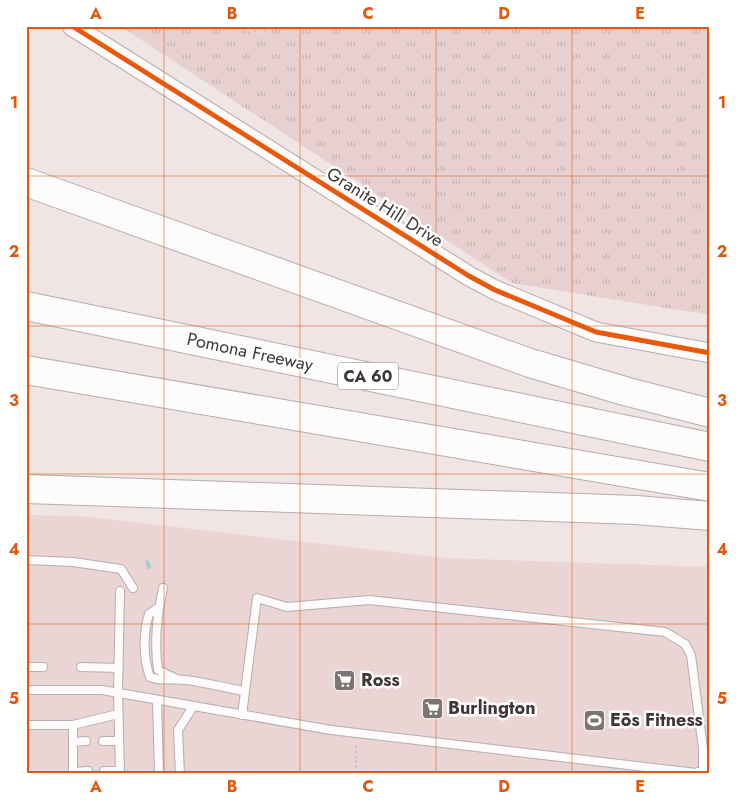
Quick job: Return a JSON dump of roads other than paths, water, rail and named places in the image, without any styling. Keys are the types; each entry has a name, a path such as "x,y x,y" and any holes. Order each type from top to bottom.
{"highway":[{"path":"26,182 530,364 710,413"},
{"name":"Pomona Freeway","path":"26,306 710,446"},
{"path":"26,370 710,487"},
{"path":"26,489 636,510 710,516"}],"street":[{"name":"Granite Hill Drive","path":"72,26 421,246 495,290 596,332 710,352"}],"lane":[{"path":"26,560 73,562 121,569 133,588"},
{"path":"163,588 159,607 149,614 146,625 147,668 150,677 172,682 179,679 244,691"},
{"path":"104,771 120,772 118,668 120,591"},
{"path":"26,690 102,690 193,707 331,730 696,773 703,770 703,749 691,655 685,644 666,632 369,600 287,606 257,598 242,715"},
{"path":"26,667 43,667"},
{"path":"81,667 118,668"},
{"path":"157,700 159,774"},
{"path":"180,774 178,730 193,707"},
{"path":"26,725 73,725 118,714"},
{"path":"73,725 73,773 88,772"},
{"path":"73,742 86,741"},
{"path":"103,741 119,741"}],"waterway":[{"path":"147,562 149,567"}],"place":[{"name":"Ross","path":"345,680"},
{"name":"Burlington","path":"432,708"},
{"name":"Eōs Fitness","path":"594,720"}]}
